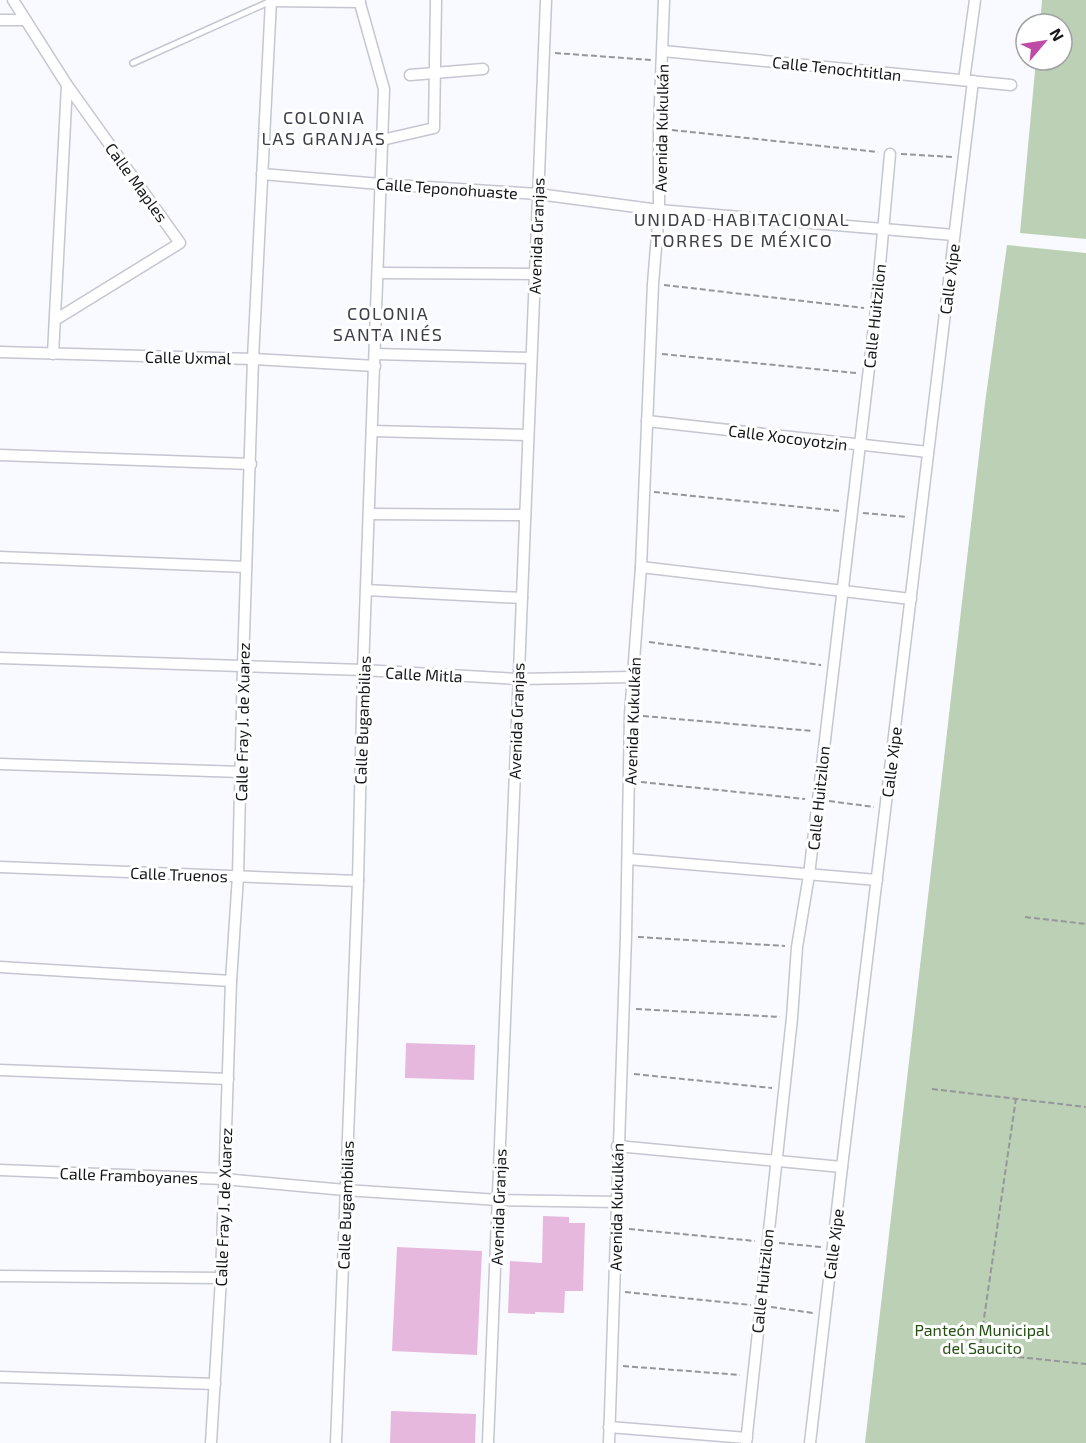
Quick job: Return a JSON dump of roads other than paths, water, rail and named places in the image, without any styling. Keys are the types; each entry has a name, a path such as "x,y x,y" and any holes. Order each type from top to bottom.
{"street":[{"name":"Calle Maples","path":"13,0 67,85 180,243 55,320"},
{"path":"271,0 359,1"},
{"name":"Calle Fray J. de Xuarez","path":"211,1443 221,1278 231,981 238,876 253,359 271,0"},
{"path":"382,140 434,128 436,0"},
{"name":"Avenida Granjas","path":"488,1443 546,0"},
{"name":"Avenida Kukulkán","path":"609,1443 617,1146 626,936 630,715 641,567 653,284 659,210 659,129 664,0"},
{"name":"Calle Xipe","path":"810,1443 964,158 975,0"},
{"name":"Calle Bugambilias","path":"336,1443 358,881 363,670 384,89 359,1"},
{"path":"0,20 25,20"},
{"name":"Calle Tenochtitlan","path":"663,56 1011,84"},
{"path":"410,75 483,69"},
{"path":"53,354 67,85"},
{"name":"Calle Huitzilon","path":"746,1441 792,1018 797,947 809,875 860,446 891,154"},
{"name":"Calle Teponohuaste","path":"262,174 538,194 659,210 954,236"},
{"path":"378,273 535,274"},
{"name":"Calle Uxmal","path":"0,352 253,359 375,366"},
{"path":"375,354 531,358"},
{"name":"Calle Xocoyotzin","path":"647,421 928,452"},
{"path":"372,431 528,435"},
{"path":"0,455 251,464"},
{"path":"369,514 525,515"},
{"path":"0,557 246,567"},
{"path":"641,567 911,599"},
{"path":"366,590 522,598"},
{"name":"Calle Mitla","path":"0,658 363,670 518,679 633,677"},
{"path":"0,764 241,772"},
{"path":"628,859 877,880"},
{"name":"Calle Truenos","path":"0,867 358,881"},
{"path":"0,966 231,981"},
{"path":"0,1070 228,1079"},
{"path":"617,1146 842,1167"},
{"name":"Calle Framboyanes","path":"0,1170 224,1179 499,1200 616,1202"},
{"path":"0,1276 221,1278"},
{"path":"0,1377 215,1384"},
{"path":"609,1427 746,1441"}],"lane":[{"path":"133,63 271,0"}],"district":[{"name":"COLONIA LAS GRANJAS","path":"324,127"},
{"name":"UNIDAD HABITACIONAL TORRES DE MÉXICO","path":"742,229"},
{"name":"COLONIA SANTA INÉS","path":"388,323"}],"park label":[{"name":"Panteón Municipal del Saucito","path":"982,1338"}]}
